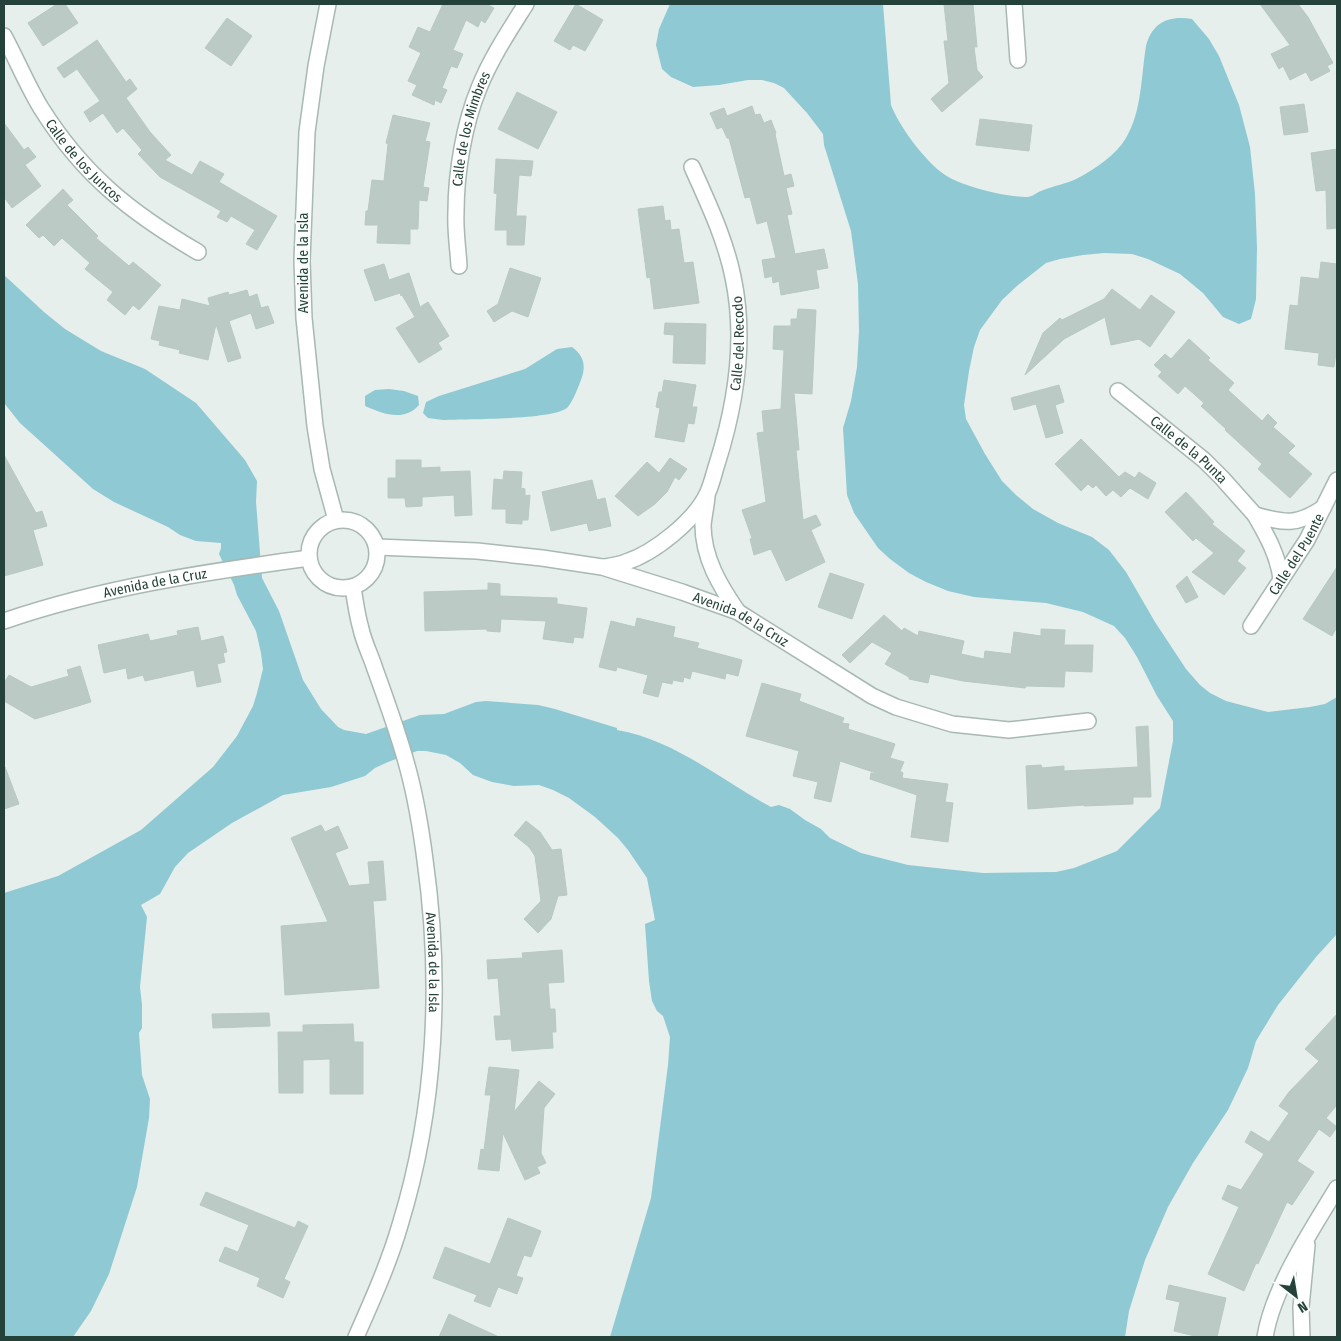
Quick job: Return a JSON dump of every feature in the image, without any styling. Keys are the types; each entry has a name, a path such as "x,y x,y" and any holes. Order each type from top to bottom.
{"street":[{"name":"Avenida de la Isla","path":"328,4 316,66 307,132 302,261 304,318 315,426 322,469 336,520"},
{"name":"Calle de los Mimbres","path":"460,266 455,214 457,182 470,116 486,73 506,35 526,4"},
{"path":"1014,4 1018,60"},
{"name":"Calle de los Juncos","path":"4,36 41,107 58,134 95,177 136,213 198,252"},
{"name":"Calle del Recodo","path":"692,167 722,236 733,276 739,311 739,344 736,376 726,436 708,493 703,524 705,548 712,570 738,612"},
{"name":"Calle de la Punta","path":"1118,391 1204,460 1255,515 1273,548 1279,564 1281,579"},
{"name":"Calle del Puente","path":"1251,626 1307,540 1337,480"},
{"name":"Calle del Recodo","path":"602,567 626,562 645,554 660,544 689,518 708,493"},
{"path":"1255,515 1281,521 1296,522 1311,516 1324,507"},
{"path":"346,519 363,525 375,539 378,547 378,558 370,576 362,583 353,587 343,588 324,583 312,568 309,558 311,543 318,530 336,520 346,519"},
{"name":"Avenida de la Cruz","path":"378,547 477,551 602,567 738,612 872,696 923,717 952,724 1009,730 1088,721"},
{"name":"Avenida de la Cruz","path":"4,621 74,600 143,584 218,570 309,558"},
{"name":"Avenida de la Isla","path":"353,587 361,630 408,768 420,821 434,936 435,992 433,1043 426,1102 415,1167 400,1226 356,1337"},
{"path":"1265,1337 1277,1294 1337,1188"},
{"path":"1302,1337 1301,1307 1307,1239"}],"water":[{"path":"670,4 883,4 891,105 906,132 919,150 941,172 959,182 995,193 1027,197 1070,182 1093,170 1122,144 1131,128 1138,105 1146,46 1157,26 1162,22 1176,18 1192,19 1209,39 1219,56 1239,105 1250,147 1255,194 1257,248 1256,299 1251,319 1239,324 1223,317 1203,293 1180,274 1148,259 1132,254 1104,253 1083,255 1046,263 1002,300 980,330 969,371 964,405 966,419 1002,481 1016,495 1033,509 1058,523 1092,537 1109,550 1126,572 1155,622 1186,669 1210,693 1226,701 1268,712 1325,704 1337,697 1337,934 1278,1005 1256,1041 1248,1068 1228,1110 1193,1163 1168,1207 1145,1260 1129,1311 1125,1337 610,1337 651,1198 668,1065 670,1037 663,1016 657,1011 652,1001 649,981 645,924 655,920 647,878 618,838 595,817 569,798 539,785 514,786 492,782 473,775 460,763 446,755 417,751 375,768 365,776 331,787 283,795 232,823 188,853 175,867 160,894 141,905 147,917 140,987 142,1028 139,1033 142,1075 150,1099 149,1118 137,1187 109,1274 91,1311 73,1337 4,1337 4,893 58,876 141,830 213,767 237,736 253,706 263,669 256,631 237,595 219,554 221,543 196,541 180,535 168,527 114,502 93,489 20,423 4,403 4,275 65,329 101,351 145,369 196,403 245,460 257,481 256,502 262,578 279,611 303,680 321,709 338,727 344,730 366,734 420,715 444,714 476,702 538,705 659,742 697,762 771,807 779,805 790,809 821,829 830,838 861,853 908,865 983,873 1056,872 1074,868 1117,851 1160,808 1173,741 1173,721 1157,696 1137,657 1125,638 1114,626 1083,612 1046,603 974,597 948,591 926,582 909,573 878,548 854,513 847,495 843,428 851,401 857,367 859,331 858,284 851,231 824,145 823,134 784,88 774,83 762,80 748,80 693,87 671,77 662,69 656,45 659,29"},
{"path":"572,347 583,360 582,377 576,393 567,408 558,412 527,417 443,420 428,418 423,413 426,402 439,396 525,369 557,349"},
{"path":"375,390 404,391 418,396 419,405 413,410 400,415 386,414 365,406 365,396"}],"building":[{"path":"57,4 65,4 78,23 43,46 28,23"},
{"path":"443,4 486,4 494,8 485,23 481,20 478,27 466,20 453,50 463,54 457,68 451,66 442,88 447,90 441,103 435,100 434,105 412,95 417,85 408,81 421,53 409,47 418,27 430,32"},
{"path":"576,4 603,20 585,51 573,45 570,50 554,41"},
{"path":"944,4 973,4 977,47 974,47 977,70 983,77 942,112 931,99 949,83 944,41 948,41"},
{"path":"1260,4 1298,4 1308,17 1333,63 1327,66 1330,71 1311,81 1306,72 1290,80 1283,66 1279,69 1271,54 1290,45"},
{"path":"227,18 252,36 231,66 205,48"},
{"path":"97,40 126,82 130,79 137,89 126,98 150,132 171,155 165,160 192,175 200,161 224,174 219,182 277,216 257,250 246,244 255,230 231,216 227,222 217,217 221,211 160,177 138,154 142,150 123,128 117,133 103,113 90,122 84,112 100,101 77,69 64,78 57,68"},
{"path":"517,92 557,112 538,149 498,129"},
{"path":"1304,104 1308,132 1284,135 1280,107"},
{"path":"752,106 755,115 760,114 764,123 771,120 776,133 784,176 791,174 794,186 786,188 792,214 787,215 795,254 824,249 828,268 816,270 819,288 781,295 779,281 773,283 772,276 765,278 762,260 776,258 767,221 757,224 750,197 745,198 729,138 727,138 722,127 717,129 710,113 724,108 727,116"},
{"path":"393,115 430,123 425,141 430,142 423,187 429,188 427,201 419,200 418,229 410,229 410,244 377,243 378,225 365,225 372,180 384,181 388,144 386,143"},
{"path":"980,119 1032,125 1029,151 976,145"},
{"path":"4,123 24,150 28,147 36,157 25,165 41,186 12,208 4,197"},
{"path":"1337,149 1337,228 1327,229 1326,190 1316,191 1311,153"},
{"path":"496,159 533,161 531,176 519,175 516,216 526,216 524,245 507,245 507,230 495,230 497,194 494,193"},
{"path":"63,189 73,200 67,205 98,236 96,238 129,266 133,262 161,285 139,310 133,305 125,315 107,300 113,292 85,269 90,263 62,238 54,246 43,235 39,238 26,225"},
{"path":"663,206 665,221 670,220 671,230 679,229 684,263 693,262 699,303 654,309 650,277 647,278 638,209"},
{"path":"1321,262 1337,264 1337,345 1334,367 1318,365 1319,353 1285,349 1290,305 1298,306 1301,277 1319,279"},
{"path":"384,264 389,280 409,273 420,307 428,302 449,336 438,343 442,349 419,363 396,328 415,317 402,295 400,293 375,301 364,270"},
{"path":"510,268 541,278 528,317 512,311 494,322 487,311 498,304"},
{"path":"1112,289 1140,310 1151,295 1175,312 1150,347 1139,339 1111,345 1105,317 1064,339 1025,375 1043,333 1060,318 1062,320 1104,299"},
{"path":"247,290 249,297 257,294 261,308 268,306 274,323 256,329 251,313 229,321 241,358 228,362 216,324 208,360 179,353 180,350 159,345 160,341 151,339 159,306 180,310 182,299 210,306 208,298 228,292 229,295"},
{"path":"798,309 816,310 812,394 794,393 799,450 796,450 803,520 816,515 821,525 811,530 825,562 786,581 771,549 754,555 750,539 752,538 742,510 766,502 757,433 764,432 762,411 781,409 784,350 773,349 774,326 791,326 791,319 797,319"},
{"path":"665,323 706,324 705,364 673,363 674,335 664,334"},
{"path":"1189,339 1210,358 1208,360 1234,383 1228,390 1262,421 1268,414 1277,423 1273,427 1295,446 1288,453 1312,474 1290,498 1258,469 1262,464 1201,406 1204,403 1185,386 1178,394 1158,376 1162,372 1154,365 1165,354 1171,359"},
{"path":"664,380 696,385 692,407 697,407 694,424 688,423 684,442 655,437 660,408 656,407"},
{"path":"1059,385 1064,402 1055,405 1063,433 1046,438 1036,404 1014,410 1011,398"},
{"path":"1081,439 1119,477 1125,472 1135,478 1139,472 1156,483 1148,499 1130,488 1121,497 1113,490 1106,496 1096,485 1093,488 1088,484 1081,491 1055,464"},
{"path":"4,455 36,513 42,511 47,526 33,530 43,565 4,576"},
{"path":"670,458 687,469 679,480 675,477 667,492 655,504 638,516 615,496 647,462 659,473"},
{"path":"396,460 421,460 421,468 440,467 440,472 470,471 472,515 455,516 454,495 422,497 422,506 406,507 405,498 388,498 388,478 396,478"},
{"path":"504,471 522,472 521,488 525,489 525,496 530,495 528,520 522,520 522,524 506,523 506,509 492,509 494,479 503,480"},
{"path":"592,480 597,500 605,498 611,526 589,531 587,523 551,531 542,492"},
{"path":"1186,492 1214,522 1212,524 1245,551 1237,561 1246,568 1224,595 1192,572 1214,553 1196,538 1193,541 1165,512"},
{"path":"1337,567 1337,627 1332,636 1303,619"},
{"path":"830,573 864,584 852,619 818,607"},
{"path":"1187,576 1198,597 1186,603 1176,586"},
{"path":"488,583 500,584 500,596 557,598 557,604 587,608 583,638 574,637 573,643 543,639 546,621 501,619 500,632 487,631 487,629 425,631 424,592 488,590"},
{"path":"884,615 902,631 904,628 918,636 919,631 964,641 961,654 984,659 985,651 1011,654 1014,632 1041,636 1041,629 1065,630 1064,645 1093,645 1092,672 1065,671 1064,687 1026,686 1025,688 963,681 930,674 928,683 909,679 909,677 885,664 892,653 872,642 850,663 842,655"},
{"path":"637,618 675,627 673,637 699,643 697,648 742,660 738,676 726,673 725,679 692,671 690,679 684,677 683,682 673,680 672,684 662,682 658,697 643,693 648,675 617,667 616,671 599,667 611,621 635,627"},
{"path":"198,627 201,641 223,636 227,652 223,653 225,662 217,664 221,682 197,687 194,670 145,681 143,675 128,679 126,668 104,673 98,645 148,634 150,641 178,635 177,631"},
{"path":"80,666 91,702 35,719 4,701 4,683 9,675 31,687 69,676 67,670"},
{"path":"762,683 801,694 799,701 844,718 842,723 849,724 848,729 895,744 890,758 904,762 900,771 903,773 902,778 948,784 945,802 953,803 948,842 911,837 917,795 870,779 871,773 882,775 840,761 831,802 814,798 818,782 793,776 799,751 746,736"},
{"path":"1148,726 1151,797 1133,797 1133,804 1028,809 1026,766 1041,765 1042,768 1064,766 1064,771 1138,767 1136,727"},
{"path":"4,767 19,804 4,809"},
{"path":"526,821 540,832 552,850 561,849 567,895 558,896 551,919 538,933 524,919 541,901 535,856 529,847 514,835"},
{"path":"321,825 325,832 338,826 348,848 335,853 349,886 370,884 368,862 383,861 386,900 373,901 379,988 285,995 281,926 328,922 291,838"},
{"path":"562,950 564,982 548,983 550,1009 555,1009 556,1032 552,1032 553,1048 512,1051 511,1039 496,1040 494,1016 501,1016 498,978 488,979 487,960 523,958 522,953"},
{"path":"269,1013 270,1026 213,1028 212,1014"},
{"path":"1337,1014 1337,1105 1326,1118 1337,1127 1330,1137 1319,1129 1297,1161 1314,1172 1292,1205 1287,1202 1244,1291 1208,1274 1239,1207 1222,1199 1228,1185 1241,1190 1264,1154 1245,1142 1251,1131 1269,1142 1289,1113 1279,1106 1289,1092 1319,1061 1305,1049"},
{"path":"353,1024 354,1042 363,1042 363,1094 330,1094 330,1059 303,1060 303,1093 279,1093 278,1032 303,1032 303,1025"},
{"path":"489,1067 519,1070 514,1112 539,1081 555,1094 544,1108 541,1153 546,1163 537,1167 540,1173 525,1180 503,1133 499,1171 478,1169 481,1149 484,1150 491,1095 485,1095"},
{"path":"206,1192 295,1228 298,1221 308,1226 284,1279 290,1282 283,1298 257,1286 260,1278 219,1261 225,1247 238,1252 249,1225 200,1205"},
{"path":"508,1218 541,1231 531,1257 524,1255 516,1276 523,1278 517,1294 498,1287 490,1307 474,1301 477,1295 433,1278 445,1247 490,1264"},
{"path":"1169,1285 1226,1298 1217,1337 1199,1337 1174,1331 1180,1302 1166,1299"},
{"path":"449,1314 464,1321 499,1337 439,1337"}]}
